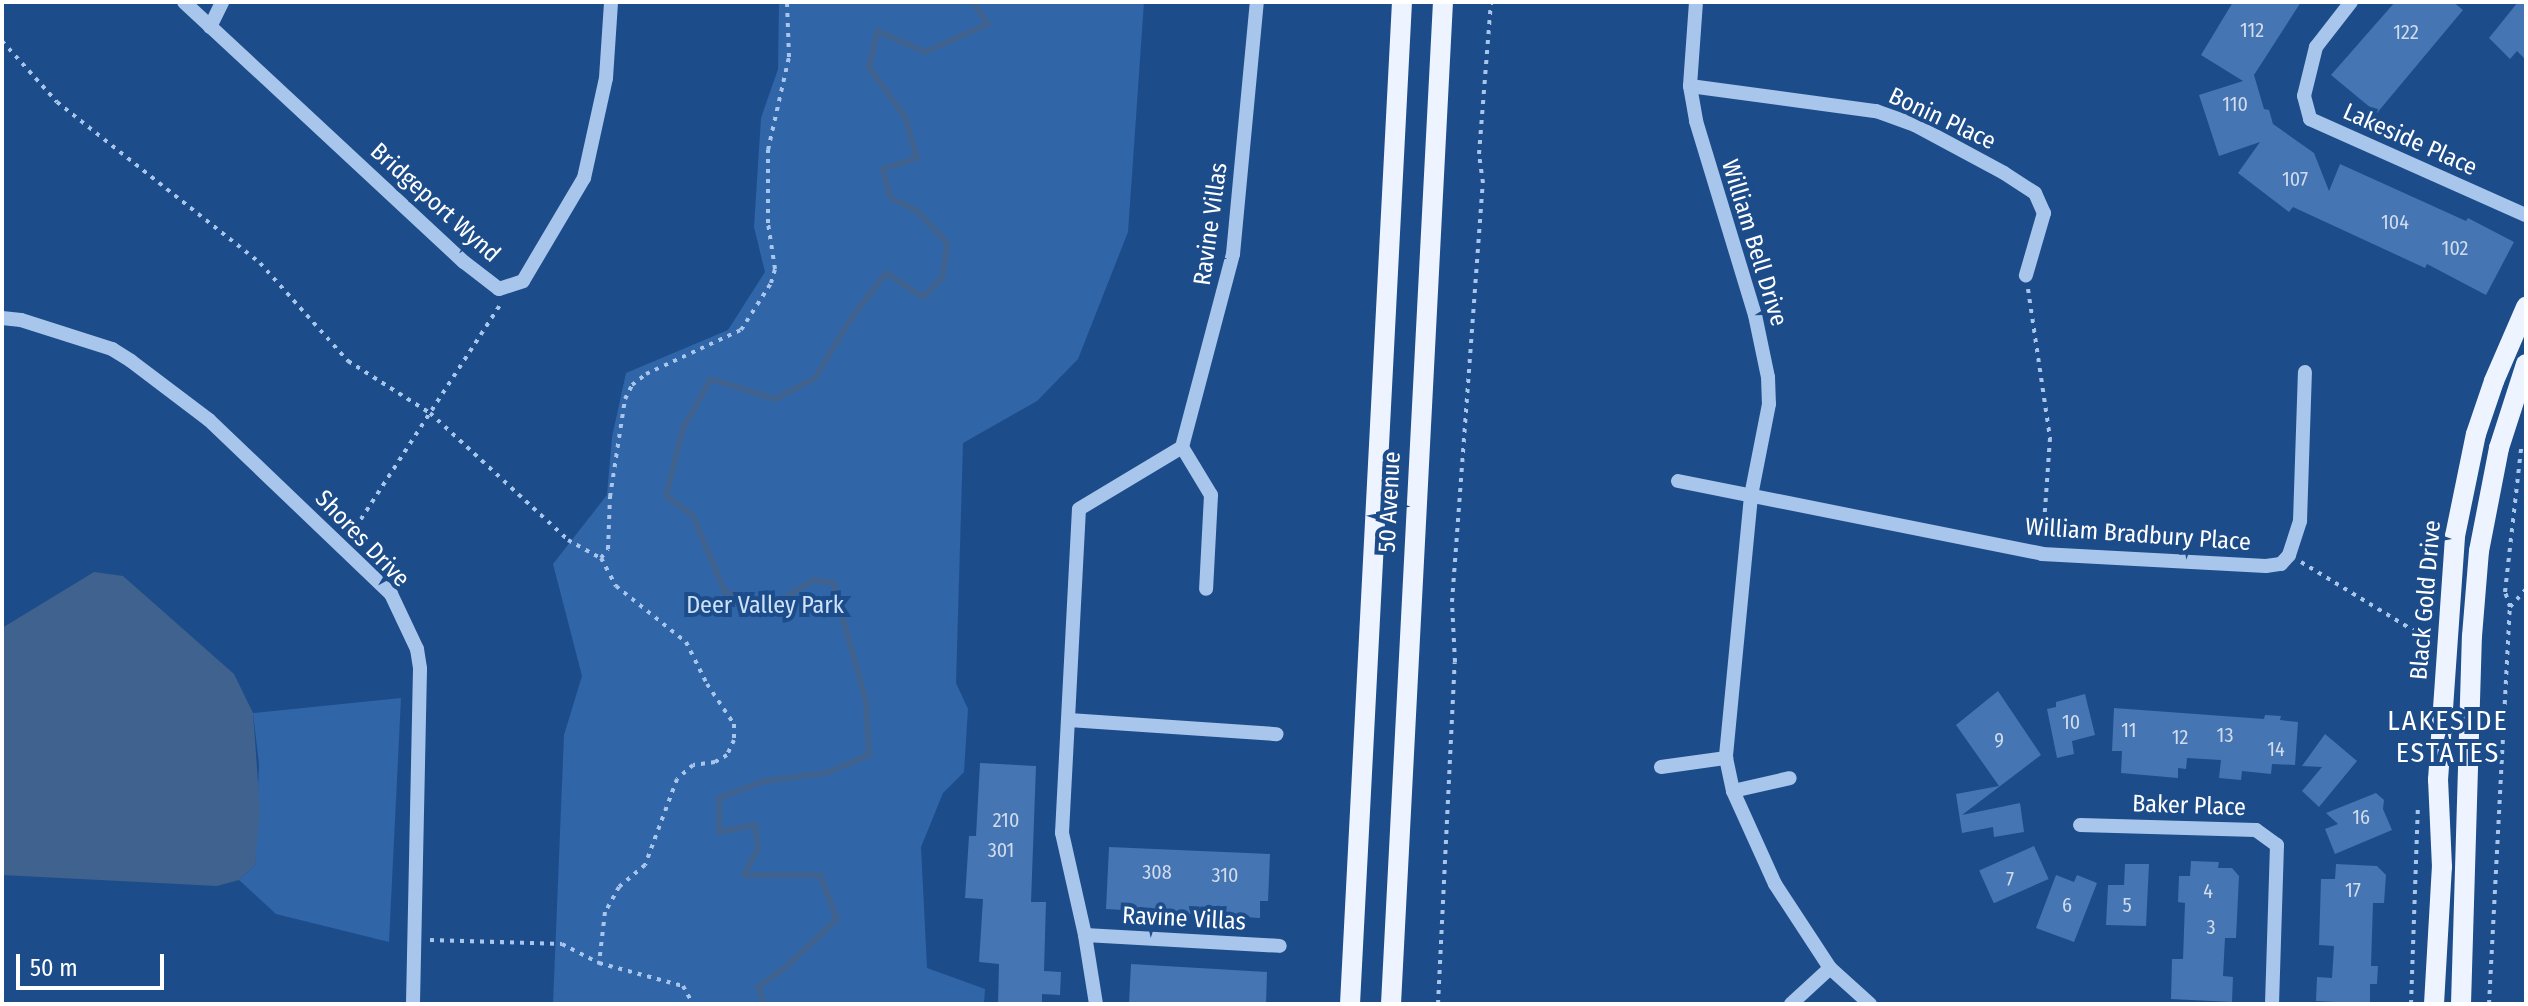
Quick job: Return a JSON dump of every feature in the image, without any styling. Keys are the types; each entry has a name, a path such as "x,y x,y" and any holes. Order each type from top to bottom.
{"main road":[{"name":"50 Avenue","path":"1350,1004 1402,2"},
{"name":"50 Avenue","path":"1391,1004 1443,2"},
{"name":"Black Gold Drive","path":"2434,1004 2442,867 2438,780 2455,536 2476,434 2494,381 2526,307"},
{"name":"Black Gold Drive","path":"2461,1004 2472,636 2479,551 2499,448 2526,364"}],"street":[{"name":"Bridgeport Wynd","path":"184,2 464,262 499,289 523,281 584,178 606,78 611,2"},
{"path":"210,27 222,2"},
{"name":"Ravine Villas","path":"1182,447 1233,254 1257,2"},
{"name":"William Bell Drive","path":"1696,2 1690,86 1703,150 1755,315 1768,377 1767,426 1751,496 1726,758 1733,791 1775,884 1830,968 1870,1004"},
{"name":"Lakeside Place","path":"2351,2 2316,47 2304,96 2310,119 2526,215"},
{"name":"Bonin Place","path":"1690,86 1876,111 1915,125 2004,173 2035,193 2044,213 2026,275"},
{"name":"Shores Drive","path":"2,318 21,320 112,349 131,361 209,420 391,594 417,649 420,669 413,1004"},
{"path":"2289,555 2300,521 2305,372"},
{"path":"1096,1004 1085,935 1062,833 1079,509 1182,447 1211,495 1206,589"},
{"path":"1678,481 1751,496"},
{"name":"William Bradbury Place","path":"1751,496 2042,554 2266,566 2281,564 2289,555"},
{"path":"1069,720 1277,734"},
{"path":"1661,767 1726,758"},
{"path":"1733,791 1790,778"},
{"name":"Baker Place","path":"2080,825 2256,830 2277,845 2272,1004"},
{"name":"Ravine Villas","path":"1085,935 1280,946"},
{"path":"1791,1004 1830,968"}],"path":[{"path":"1438,1004 1455,662 1452,602 1483,183 1479,154 1491,2"},
{"path":"2026,275 2050,438 2042,554"},
{"path":"342,548 514,284"},
{"path":"2489,1004 2510,607 2505,592 2521,448"},
{"path":"2289,555 2418,633 2428,635"},
{"path":"599,963 605,912 612,896 645,865 677,779 693,765 715,762 727,755 734,740 734,724 707,684 686,642 616,586 601,558"},
{"path":"2510,607 2526,589"},
{"path":"414,941 500,940 562,944 599,963 683,986 693,1004"}],"green space":[{"name":"Deer Valley Park","path":"779,2 1144,2 1128,232 1078,359 1037,401 963,443 956,683 968,709 964,772 943,793 921,847 927,968 985,989 984,1004 553,1004 564,735 582,676 553,564 607,495 612,437 626,373 728,330 765,272 754,227 761,118 778,69"},
{"path":"401,698 389,942 276,914 239,880 255,865 259,764 253,713"}],"shaded area":[{"path":"94,572 123,576 234,674 253,713 260,810 255,865 239,880 217,886 2,875 2,628"}],"building":[{"path":"2233,2 2301,2 2254,75 2264,109 2269,110 2273,124 2314,153 2329,191 2340,164 2466,221 2468,218 2514,242 2486,295 2427,264 2425,268 2293,207 2289,212 2238,173 2260,142 2219,156 2199,95 2243,81 2201,55"},
{"path":"2395,2 2453,2 2463,10 2377,113 2331,75"},
{"path":"2518,2 2526,2 2526,60 2517,51 2510,59 2489,38"},
{"path":"1998,691 2041,755 1962,815 2020,803 2024,832 1994,837 1993,827 1962,833 1956,794 1999,786 1956,725"},
{"path":"2085,694 2095,735 2072,741 2074,754 2057,758 2047,709 2056,707 2056,702"},
{"path":"2114,708 2264,719 2265,715 2281,716 2280,720 2298,722 2295,765 2272,764 2271,774 2242,771 2241,780 2219,778 2221,760 2187,758 2186,769 2178,768 2178,778 2121,773 2122,751 2112,751"},
{"path":"2325,734 2357,761 2319,807 2302,791 2322,767 2302,766"},
{"path":"980,763 1036,766 1031,902 1046,902 1044,971 1061,972 1060,995 1042,994 1042,1004 998,1004 999,964 979,962 983,899 965,898 969,836 976,836"},
{"path":"2376,793 2384,800 2383,809 2392,830 2335,854 2325,829 2338,824 2326,813"},
{"path":"2034,846 2049,879 1994,903 1979,870"},
{"path":"1109,847 1270,854 1268,901 1260,901 1260,918 1106,909"},
{"path":"2191,861 2219,862 2218,868 2232,868 2239,876 2236,938 2225,938 2223,976 2233,977 2232,1002 2171,999 2172,959 2183,959 2185,903 2178,902 2179,876 2190,876"},
{"path":"2125,864 2149,864 2146,926 2106,925 2108,885 2124,885"},
{"path":"2336,864 2377,866 2386,875 2384,903 2373,903 2371,966 2378,966 2377,984 2370,984 2370,1004 2316,1001 2317,977 2332,978 2334,946 2319,945 2321,879 2335,879"},
{"path":"2056,875 2074,882 2077,875 2097,883 2074,942 2036,928"},
{"path":"1131,964 1267,972 1266,1004 1129,1004"}],"waterway":[{"path":"764,1004 758,987 788,965 837,919 820,875 744,875 758,849 755,825 719,832 719,798 764,781 826,773 869,755 866,701 833,583 813,580 773,605 725,592 693,516 666,496 683,428 711,379 775,399 815,378 850,320 886,273 923,297 943,276 947,243 917,211 890,197 883,169 917,158 905,117 869,67 877,31 925,52 988,24 973,2"}],"district":[{"name":"LAKESIDE ESTATES","path":"2448,737"}]}
